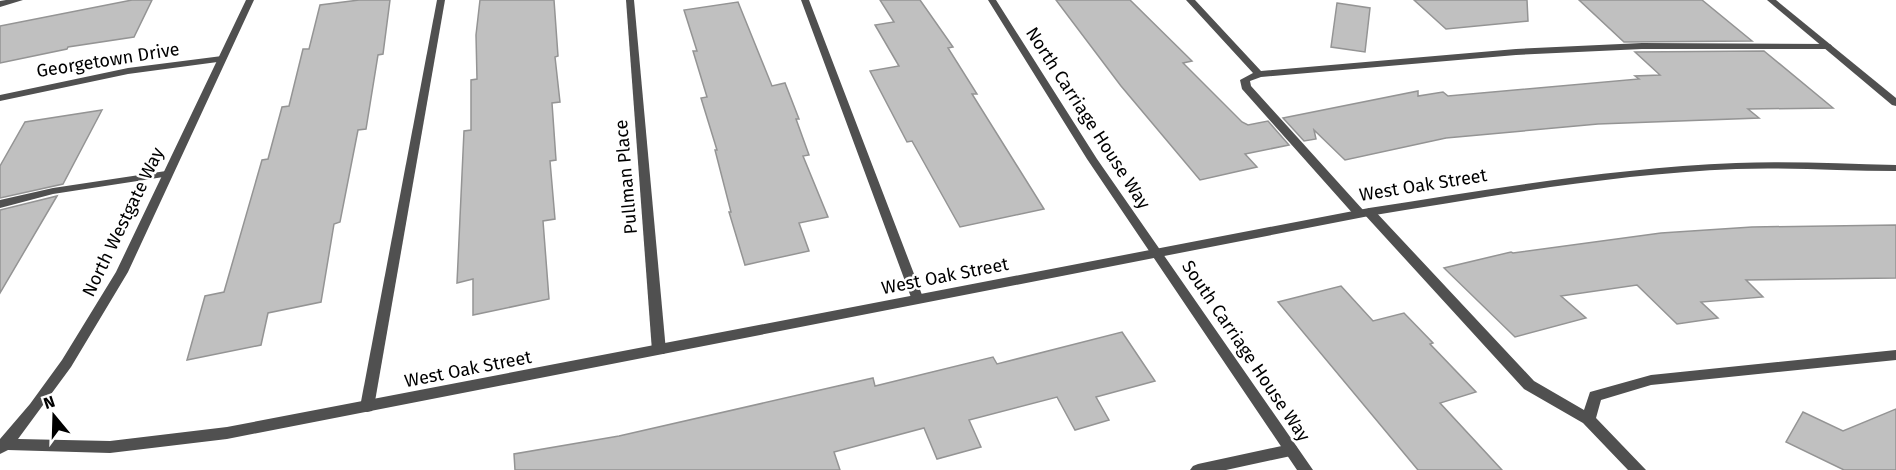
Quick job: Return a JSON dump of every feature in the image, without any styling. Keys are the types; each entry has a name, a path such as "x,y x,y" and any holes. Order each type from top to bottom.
{"street":[{"path":"0,4 19,0"},
{"name":"North Westgate Way","path":"2,447 70,357 100,312 122,272 166,174 250,0"},
{"path":"367,407 441,0"},
{"name":"Pullman Place","path":"630,0 659,351"},
{"path":"805,0 918,300"},
{"name":"North Carriage House Way","path":"992,0 1092,159 1157,253"},
{"path":"1190,0 1259,74"},
{"path":"1771,0 1896,103"},
{"path":"1638,470 1588,419 1529,385 1246,87 1245,80 1259,74 1516,52 1642,46 1827,46"},
{"name":"Georgetown Drive","path":"0,98 120,72 222,59"},
{"name":"West Oak Street","path":"2,447 110,447 227,434 1364,213 1538,184 1737,166 1896,168"},
{"path":"0,204 53,191 166,174"},
{"name":"South Carriage House Way","path":"1157,253 1305,470"},
{"path":"1588,419 1596,396 1651,380 1896,355"},
{"path":"1198,470 1291,450"}],"building":[{"path":"132,0 152,0 134,37 68,47 0,63 0,26"},
{"path":"359,0 390,0 383,54 378,55 366,129 358,130 340,222 334,224 321,302 268,313 261,345 187,360 205,296 224,292 262,160 268,159 282,107 289,106 303,49 309,49 320,5"},
{"path":"480,0 554,0 558,56 555,57 560,102 552,103 556,160 550,161 555,219 543,221 549,299 473,315 473,279 457,283 464,131 471,130 471,80 477,79 476,35"},
{"path":"880,0 920,0 953,47 948,48 977,94 972,94 1044,209 960,227 912,141 907,142 870,71 899,66 875,25 894,22"},
{"path":"1056,0 1130,0 1192,61 1183,63 1242,122 1248,125 1268,121 1289,145 1245,154 1257,167 1200,180 1121,86"},
{"path":"1414,0 1527,0 1528,21 1446,29"},
{"path":"1579,0 1702,0 1752,41 1624,42"},
{"path":"738,2 772,86 785,83 799,119 796,119 809,155 803,156 828,217 799,223 809,251 745,265 729,212 731,212 715,150 717,150 701,98 707,97 693,51 697,51 684,10"},
{"path":"1337,3 1370,8 1365,52 1331,47"},
{"path":"1764,51 1833,108 1748,109 1759,118 1598,124 1446,138 1345,160 1314,130 1316,139 1304,141 1283,118 1418,91 1418,96 1443,92 1448,96 1639,79 1635,76 1660,75 1635,52"},
{"path":"102,110 63,184 0,198 0,166 25,122"},
{"path":"57,196 0,293 0,210"},
{"path":"1896,225 1896,278 1746,280 1763,297 1701,302 1718,318 1677,324 1637,285 1561,296 1586,318 1515,337 1444,268 1511,252 1661,233 1752,227"},
{"path":"1341,286 1373,321 1404,313 1476,392 1440,403 1502,470 1418,470 1278,302"},
{"path":"1122,332 1155,381 1096,397 1109,420 1075,430 1057,397 969,420 981,447 937,459 924,428 834,452 840,470 515,470 514,454 619,436 873,378 875,386 993,357 997,364"},
{"path":"1896,409 1896,470 1844,470 1786,442 1803,412 1843,431"}]}
